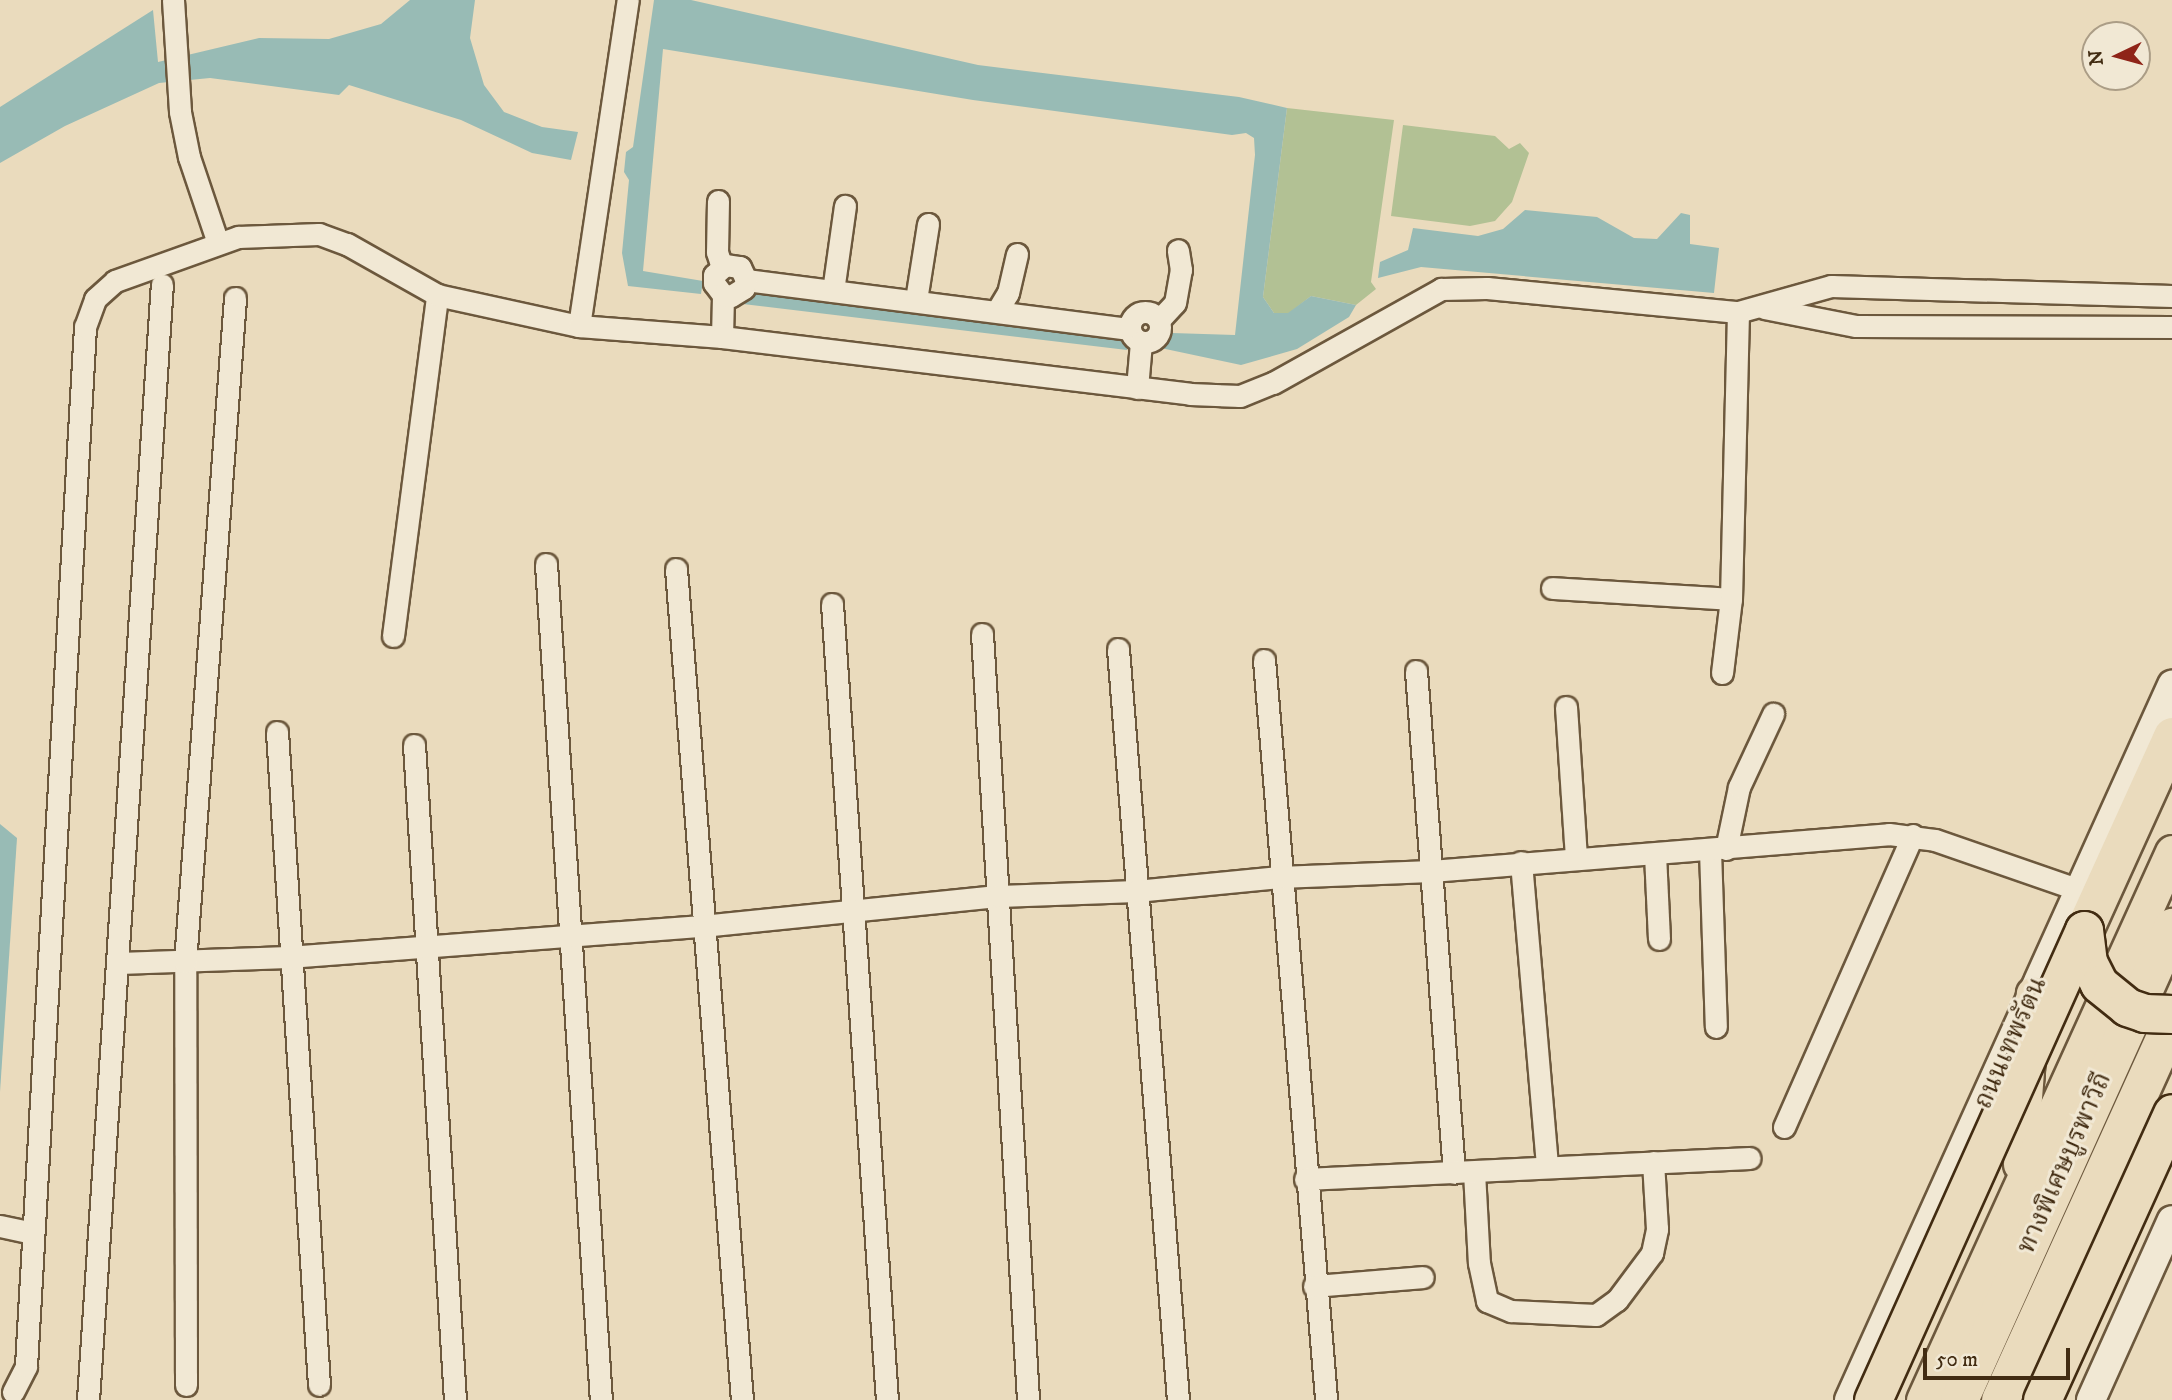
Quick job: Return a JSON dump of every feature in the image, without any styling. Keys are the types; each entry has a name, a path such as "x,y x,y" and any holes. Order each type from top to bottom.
{"highway":[{"path":"1873,1400 2172,736"},
{"path":"1923,1400 2172,852"},
{"name":"ทางพิเศษบูรพาวิถี","path":"1959,1400 2172,927"},
{"path":"2084,930 2088,962 2099,984 2127,1007 2172,1014"},
{"path":"2018,1188 2034,993"},
{"name":"ทางพิเศษบูรพาวิถี","path":"2000,1400 2172,1021"},
{"path":"2018,1400 2172,1055"},
{"path":"2042,1400 2172,1113"},
{"path":"2106,1200 2172,1133"}],"main road":[{"name":"ถนนเทพรัตน","path":"1849,1400 2172,685"},
{"path":"2091,1400 2172,1220"}],"street":[{"path":"173,0 175,79 180,112 189,157 218,243"},
{"path":"579,326 628,0"},
{"path":"718,201 717,252 722,267 714,283 723,295 722,337"},
{"path":"833,291 845,206"},
{"path":"916,300 928,224"},
{"path":"13,1392 26,1366 85,327 95,299 115,281 237,237 319,234 347,244 437,295 579,326 722,337 1137,388 1240,396 1273,383 1441,289 1487,288 1738,312 1762,308 1831,286 2172,296"},
{"path":"1137,388 1135,335 1138,314 1149,312 1158,320 1175,303 1181,270 1178,250"},
{"path":"998,311 1008,293 1017,254"},
{"path":"722,267 740,267 746,280"},
{"path":"746,280 998,311 1135,335"},
{"path":"723,295 739,294 746,280"},
{"path":"88,1400 162,284"},
{"path":"1998,326 2000,293"},
{"path":"393,636 437,295"},
{"path":"186,1385 186,962 235,298"},
{"path":"1762,308 1856,326 2172,327"},
{"path":"1722,673 1731,598 1738,312"},
{"path":"546,564 601,1400"},
{"path":"676,569 702,926 742,1400"},
{"path":"1552,589 1731,598"},
{"path":"832,604 887,1400"},
{"path":"982,634 1028,1400"},
{"path":"1118,649 1178,1400"},
{"path":"1264,660 1279,877 1326,1399"},
{"path":"1416,671 1431,871 1464,1172 1487,1301 1511,1311 1596,1315 1617,1300 1652,1253 1657,1229 1653,1162"},
{"path":"1566,707 1576,859"},
{"path":"1716,1027 1724,850 1739,787 1773,714"},
{"path":"277,732 288,957 319,1385"},
{"path":"414,745 455,1400"},
{"path":"119,964 288,957 702,926 999,896 1136,891 1279,877 1431,871 1521,862 1913,835 2079,890"},
{"path":"1784,1127 1913,835"},
{"path":"1655,854 1659,939"},
{"path":"1521,862 1547,1166"},
{"path":"1305,1179 1750,1158"},
{"path":"0,1226 32,1233"},
{"path":"1314,1286 1423,1278"}],"green space":[{"path":"1287,108 1394,120 1371,282 1376,289 1356,305 1311,296 1288,314 1274,313 1263,297"},
{"path":"1403,125 1495,136 1509,149 1520,143 1529,153 1512,202 1495,221 1470,226 1391,216"}],"water":[{"path":"410,0 475,0 470,38 484,85 504,112 542,127 578,132 571,160 532,153 461,120 349,85 339,95 210,78 159,83 65,126 0,163 0,107 153,10 158,62 259,38 329,39 381,24"},
{"path":"654,0 691,0 978,65 1239,97 1287,108 1263,297 1274,313 1288,313 1311,296 1356,305 1349,317 1297,349 1241,365 1156,347 1172,333 1235,335 1255,155 1254,138 1246,133 1232,135 973,100 663,49 643,271 703,281 701,294 628,286 622,253 629,180 624,172 626,152 633,147"},
{"path":"1525,210 1597,217 1634,238 1657,239 1681,213 1690,215 1690,244 1719,248 1714,293 1421,267 1378,278 1380,262 1408,250 1413,228 1478,236 1503,229"},
{"path":"745,290 1126,335 1127,350 743,304 740,298"},
{"path":"0,824 17,838 0,1092"}]}
